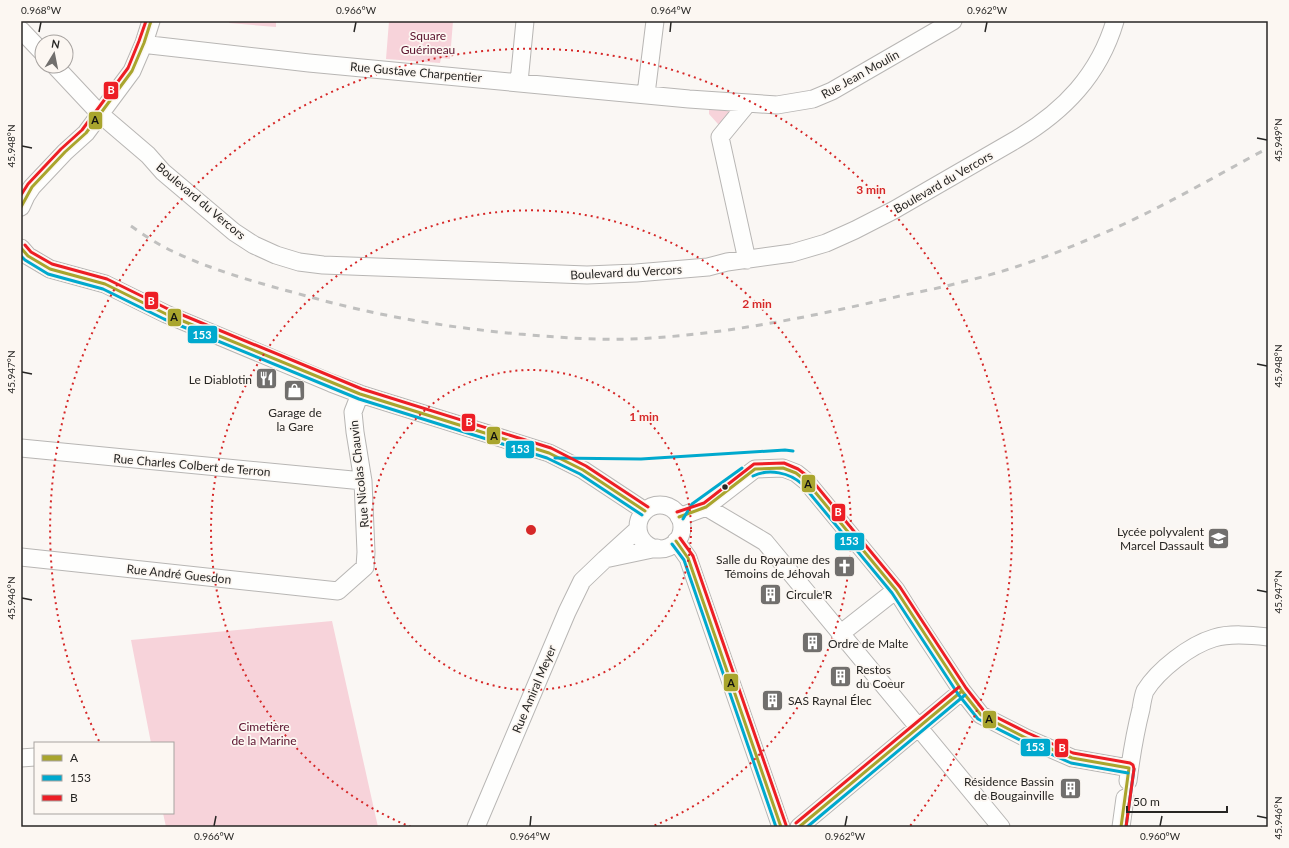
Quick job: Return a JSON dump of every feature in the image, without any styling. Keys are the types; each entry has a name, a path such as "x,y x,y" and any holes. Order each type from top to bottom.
{"street":[{"path":"21,206 32,187 65,152 86,133 132,71 151,21"},
{"path":"519,82 525,21"},
{"path":"646,94 655,21"},
{"name":"Rue Jean Moulin","path":"689,99 777,105 813,99 832,91 953,21"},
{"name":"Boulevard du Vercors","path":"62,74 100,114 148,155 162,172 234,232 276,255 299,262 323,265 587,275 636,273 708,267 727,262 792,253 826,243 894,210 1035,128 1069,100 1086,81 1098,60 1110,35 1114,21"},
{"path":"21,30 34,44"},
{"name":"Rue Gustave Charpentier","path":"144,42 150,45 309,63 689,99"},
{"path":"748,103 720,138 748,260"},
{"path":"21,248 28,256 50,269 105,284 166,314 331,383 360,394 549,453 583,470 645,511"},
{"name":"Rue Nicolas Chauvin","path":"338,592 365,567 366,552 363,481 353,412 360,394"},
{"name":"Rue Charles Colbert de Terron","path":"21,448 363,481"},
{"path":"679,517 706,507 755,469 783,468 796,473 806,481 896,590 962,691 980,715 1026,738 1072,758 1128,774 1145,692 1159,674 1176,658 1202,642 1227,635 1268,637"},
{"path":"605,559 671,546 676,541 681,530 679,517 675,511 661,505 645,511 638,522 640,536 644,542 656,548"},
{"path":"706,507 765,542 1001,827"},
{"name":"Rue Amiral Meyer","path":"476,827 567,612 582,581 638,529"},
{"path":"676,541 688,558 781,827"},
{"name":"Rue André Guesdon","path":"21,558 338,592"},
{"path":"840,634 896,590"},
{"path":"799,827 962,691"},
{"path":"21,758 34,757"},
{"path":"1121,827 1125,798"}],"green space":[{"path":"229,21 276,21 276,27 229,23"},
{"name":"Square Guérineau","path":"389,21 453,21 450,59 441,58 440,63 386,59"},
{"path":"709,108 732,111 720,124 718,124 709,114"},
{"name":"Cimetière de la Marine","path":"332,621 378,827 166,827 163,814 174,814 174,742 151,742 131,640"}],"railway":[{"path":"131,226 166,248 209,267 325,301 373,312 470,329 552,337 618,339 681,336 799,318 943,287 1010,269 1072,246 1133,220 1179,197 1268,148"}],"transit line":[{"name":"B","path":"21,195 28,184 61,149 82,130 128,68 146,21"},
{"name":"A","path":"21,207 32,187 65,152 86,133 132,71 144,43 151,21"},
{"name":"B","path":"25,245 31,252 52,264 107,279 168,309 362,389 551,448 586,466 648,507"},
{"name":"A","path":"21,248 28,256 50,269 105,284 166,314 360,394 549,453 583,470 645,511"},
{"name":"153","path":"21,256 48,274 103,289 164,319 359,399 547,458 580,474 642,515"},
{"name":"153","path":"555,458 641,459 785,450 793,451"},
{"name":"B","path":"677,512 704,503 754,464 784,463 798,469 810,478 900,587 966,688 984,711 1073,753 1130,763 1133,765 1134,769 1126,827"},
{"name":"153","path":"683,519 692,504 742,468"},
{"name":"A","path":"679,517 706,507 755,469 783,468 796,473 806,481 896,590 962,691 981,715 1026,738 1072,758 1129,768"},
{"name":"153","path":"753,476 766,472 779,473 792,477 802,484 892,593 958,694 978,719 1071,763 1128,773"},
{"name":"B","path":"680,538 693,556 786,825"},
{"name":"A","path":"676,541 688,558 781,827"},
{"name":"153","path":"672,544 684,560 776,827"},
{"name":"B","path":"796,823 959,687"},
{"name":"A","path":"799,827 962,691"},
{"name":"153","path":"807,827 965,695"},
{"name":"A","path":"1121,827 1129,768"},
{"name":"153","path":"1126,827 1134,769"}],"place":[{"name":"Le Diablotin","path":"267,379"},
{"name":"Garage de la Gare","path":"295,391"},
{"name":"Lycée polyvalent Marcel Dassault","path":"1219,538"},
{"name":"Salle du Royaume des Témoins de Jéhovah","path":"845,566"},
{"name":"Circule'R","path":"771,594"},
{"name":"Ordre de Malte","path":"813,643"},
{"name":"Restos du Coeur","path":"840,676"},
{"name":"SAS Raynal Élec","path":"772,700"},
{"name":"Résidence Bassin de Bougainville","path":"1070,788"}]}
